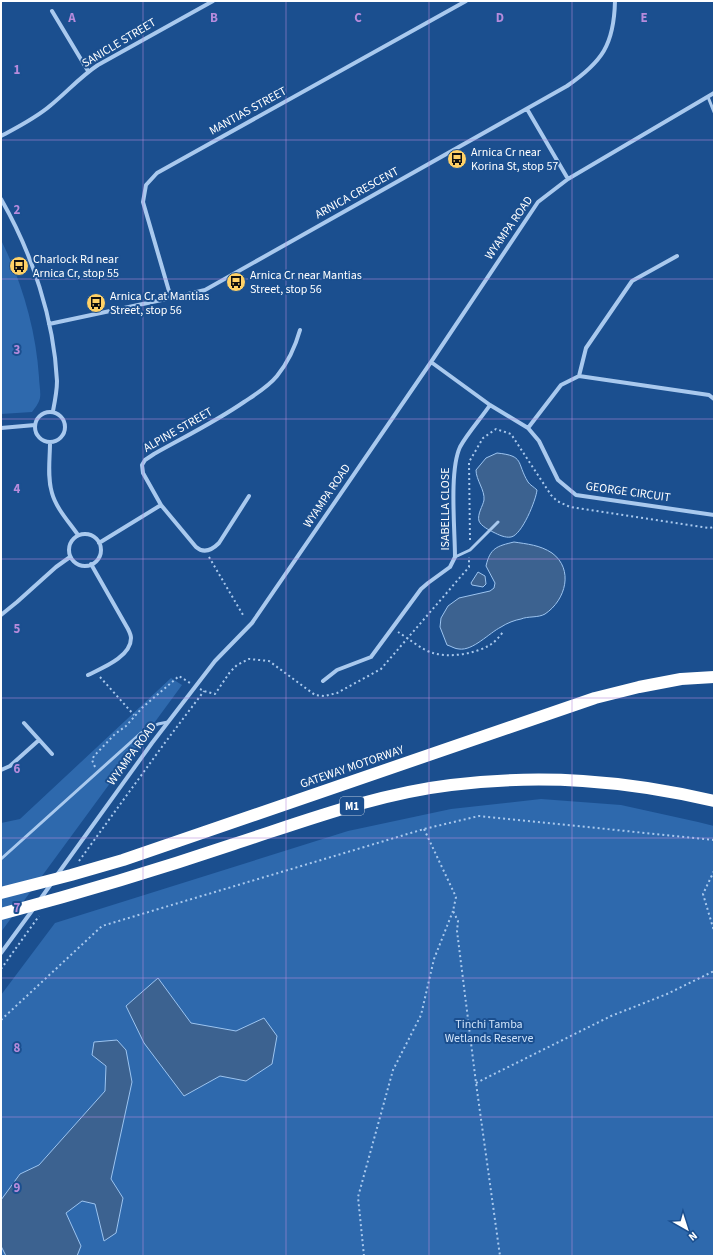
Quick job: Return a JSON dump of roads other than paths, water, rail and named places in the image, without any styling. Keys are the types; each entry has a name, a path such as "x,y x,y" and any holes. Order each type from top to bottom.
{"highway":[{"name":"GATEWAY MOTORWAY","path":"1,893 123,860 595,698 639,687 681,679 714,676"},
{"name":"M1","path":"1,914 150,872 352,806 413,791 449,785 505,780 572,780 606,782 645,787 714,801"}],"street":[{"name":"SANICLE STREET","path":"1,136 36,117 51,106 88,71 212,1"},
{"name":"MANTIAS STREET","path":"171,298 143,202 146,186 157,173 466,1"},
{"name":"ARNICA CRESCENT","path":"49,324 205,290 527,109 567,86 584,74 600,58 610,40 615,20 615,1"},
{"path":"52,11 88,71"},
{"name":"WYAMPA ROAD","path":"1,953 168,722 215,661 252,623 431,362 538,202 568,179 714,93"},
{"path":"527,109 568,179"},
{"path":"1,199 27,252 49,324 57,382 53,411"},
{"path":"579,376 586,348 632,281 677,256"},
{"name":"ALPINE STREET","path":"161,505 144,473 142,465 145,460 227,413 267,386 277,376 292,355 296,347 300,330"},
{"name":"GEORGE CIRCUIT","path":"431,362 490,405 528,428 539,441 558,480 576,495 714,515"},
{"path":"528,428 561,385 579,376 709,395 714,399"},
{"name":"ISABELLA CLOSE","path":"323,681 337,670 371,657 421,589 450,567 455,557 454,486 456,462 460,447 490,405"},
{"path":"53,411 62,418 65,423 64,434 60,439 50,443 38,438 35,432 35,425 39,416 43,413 53,411"},
{"path":"1,428 35,425"},
{"path":"50,443 50,481 52,494 63,514 78,535"},
{"path":"99,543 161,505 196,547 199,550 206,551 213,548 218,543 249,496"},
{"path":"90,534 99,543 101,549 100,555 91,564 80,565 74,562 70,557 69,545 78,535 90,534"},
{"path":"1,615 56,567 70,557"},
{"path":"88,675 124,654 129,647 131,637 128,629 91,564"},
{"path":"24,723 52,754"},
{"path":"1,770 10,766 39,740"}],"lane":[{"path":"708,97 714,112"},
{"path":"455,557 470,550 498,522"},
{"path":"1,859 141,733 158,724 168,722"}],"place":[{"name":"Arnica Cr near Korina St, stop 57","path":"457,159"},
{"name":"Charlock Rd near Arnica Cr, stop 55","path":"19,266"},
{"name":"Arnica Cr near Mantias Street, stop 56","path":"236,282"},
{"name":"Arnica Cr at Mantias Street, stop 56","path":"96,303"}],"park label":[{"name":"Tinchi Tamba Wetlands Reserve","path":"489,1031"}]}
